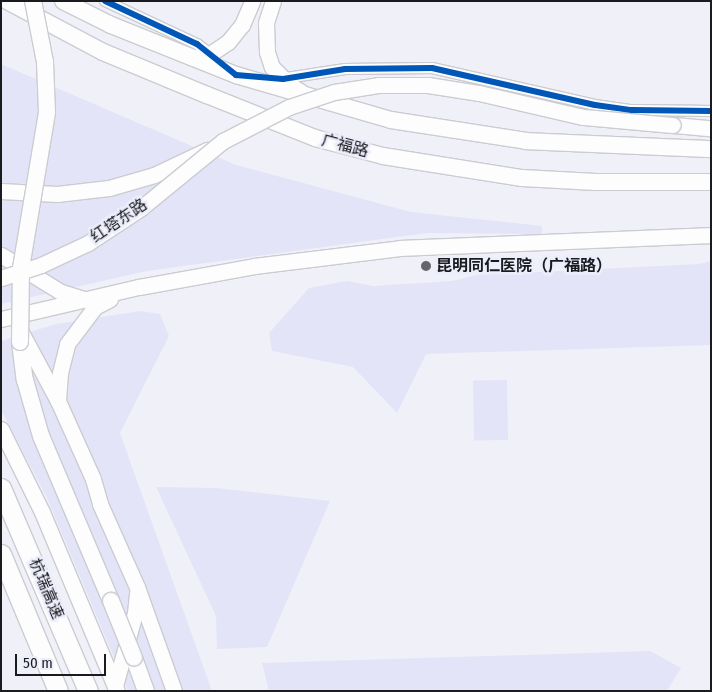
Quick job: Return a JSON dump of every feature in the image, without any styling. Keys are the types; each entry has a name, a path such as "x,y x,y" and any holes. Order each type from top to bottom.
{"highway":[{"name":"杭瑞高速","path":"1,488 88,691"},
{"name":"杭瑞高速","path":"1,554 58,691"}],"main road":[{"name":"广福路","path":"7,1 103,52 207,95 315,138 383,156 522,178 596,182 711,182"},
{"path":"33,1 45,62 47,112 43,149 23,249 19,334 32,409 146,691"},
{"path":"63,1 111,25 236,75 390,120 526,141 711,149"},
{"path":"192,58 210,54 236,34 252,1"},
{"path":"273,1 266,23 266,44 272,66 284,79 312,98"},
{"path":"1,191 58,194 118,186 162,171 311,99 352,89 396,84 450,87 583,117 711,128"},
{"name":"红塔东路","path":"1,278 55,259 105,233 224,141"},
{"path":"174,691 137,587 58,401 7,318 126,291 254,266 400,248 711,236"},
{"path":"1,254 61,292 87,300"},
{"path":"58,401 60,373 67,344 95,307 126,291"},
{"path":"1,429 42,512 116,688"},
{"path":"1,505 78,691"},
{"path":"116,688 135,613 137,587"}],"street":[{"path":"105,1 197,44 236,75 284,79 345,69 432,68 595,105 632,110 711,111"}],"shaded area":[{"path":"1,64 236,165 411,212 542,226 542,234 427,233 147,271 1,304"},
{"path":"711,261 711,345 426,354 397,413 353,367 272,351 269,333 309,288 347,281 373,286 452,281 476,275 699,264"},
{"path":"141,311 160,314 169,336 120,433 212,691 128,691 47,498 1,410 1,341 56,324"},
{"path":"507,380 508,440 474,441 473,381"},
{"path":"156,487 216,488 330,501 267,647 217,649 216,616"},
{"path":"650,651 681,668 667,691 269,691 262,663"}],"cycle path":[{"path":"105,1 197,44 236,75 283,79 345,69 432,68 595,105 632,110 711,111"}],"place":[{"name":"昆明同仁医院（广福路）","path":"426,266"}]}
